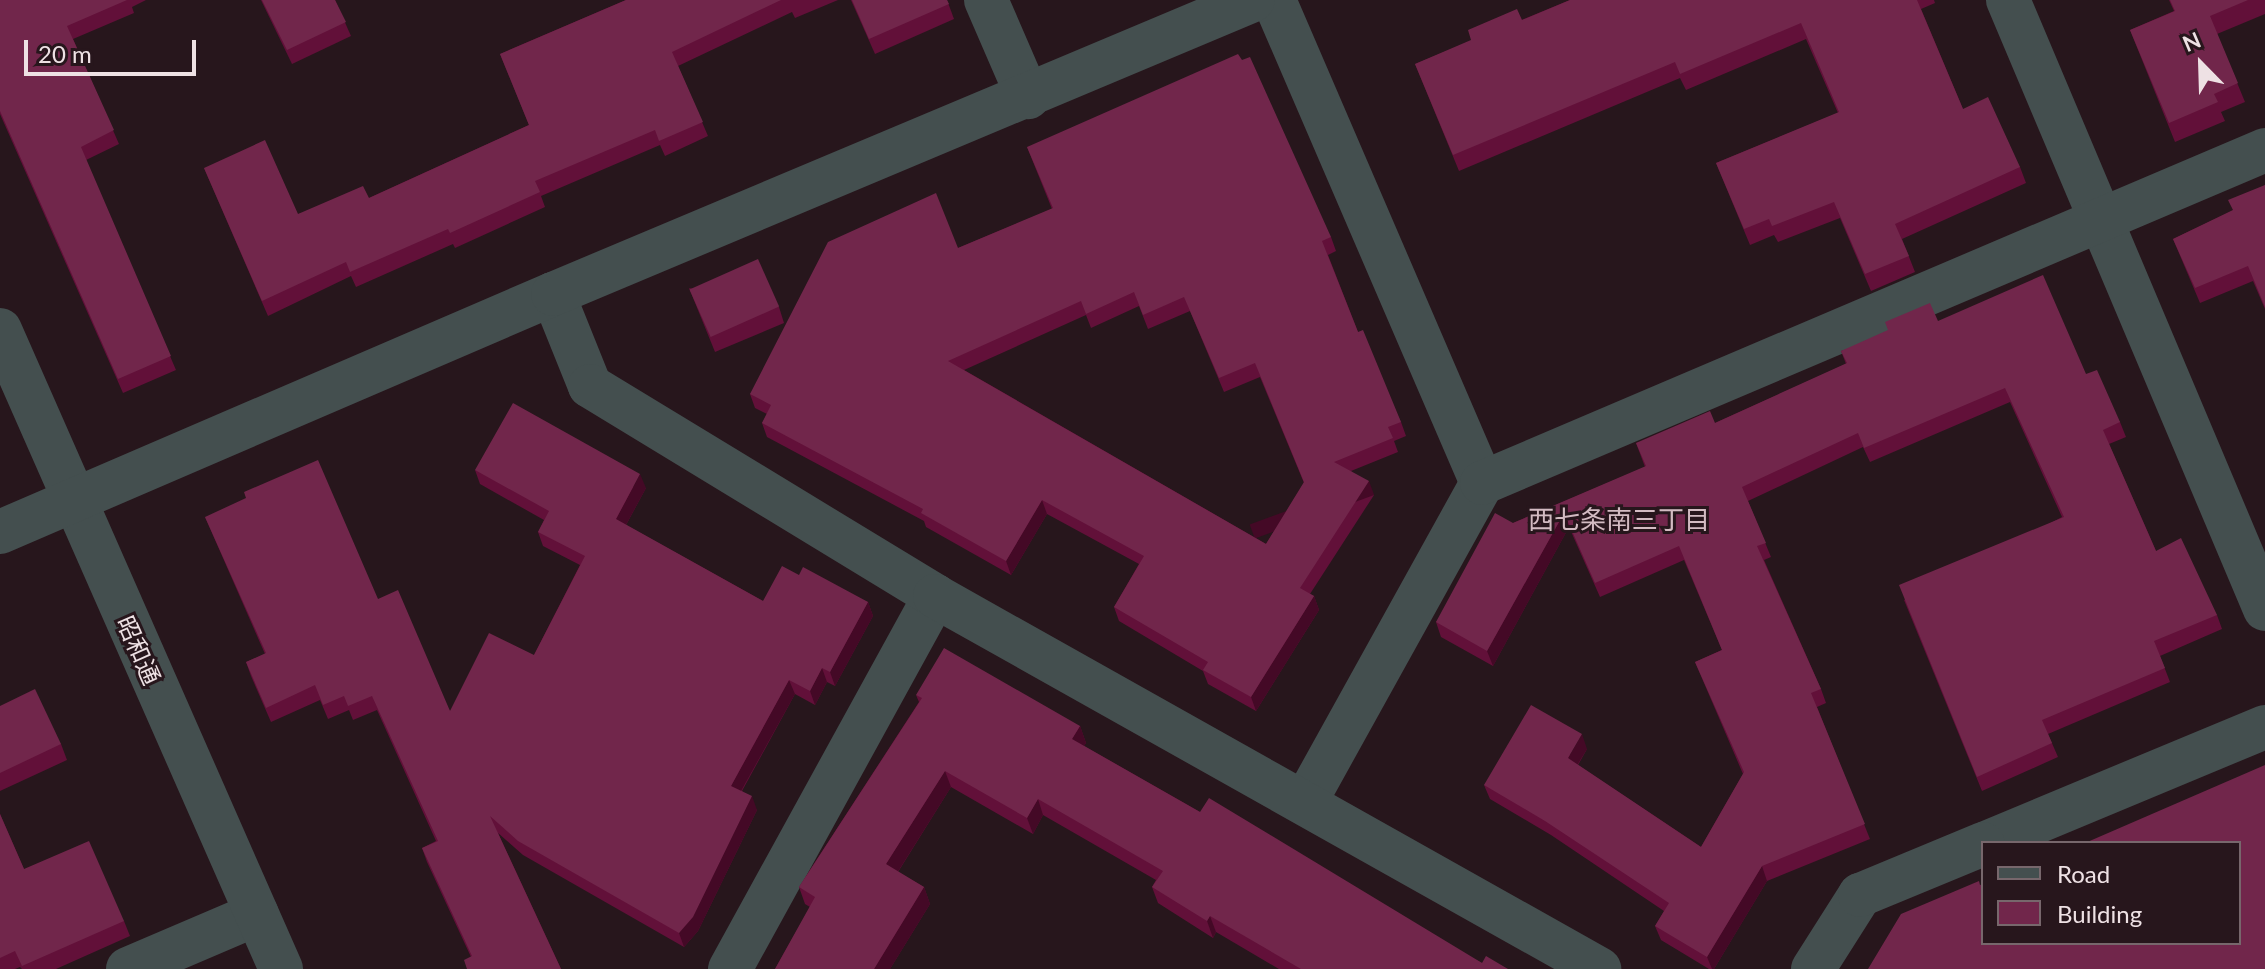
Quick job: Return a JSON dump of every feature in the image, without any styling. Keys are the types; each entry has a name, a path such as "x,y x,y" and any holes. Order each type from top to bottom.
{"street":[{"path":"986,0 1028,97"},
{"path":"0,532 553,294 1253,0"},
{"path":"1274,0 1482,483"},
{"path":"2008,0 2265,609"},
{"path":"1305,802 1482,483 2265,150"},
{"path":"553,294 590,386 935,596 1599,969"},
{"name":"昭和通","path":"0,330 281,969"},
{"path":"730,969 935,596"},
{"path":"1991,841 2265,727"},
{"path":"1813,969 1860,895 1981,845"},
{"path":"128,969 257,914"}],"building":[{"path":"0,0 127,0 67,26 114,130 81,147 171,356 118,379 0,111"},
{"path":"262,0 335,0 346,22 287,50"},
{"path":"626,0 781,0 672,52 703,122 659,141 655,130 535,181 540,192 450,233 448,229 350,272 346,262 262,301 204,168 265,140 298,214 363,186 369,198 529,125 500,54"},
{"path":"852,0 947,0 949,4 869,39"},
{"path":"1570,0 1917,0 1963,109 1988,97 2020,167 1895,224 1909,256 1865,274 1834,202 1772,226 1769,219 1744,229 1716,163 1839,112 1801,23 1680,74 1675,62 1453,155 1415,64 1471,40 1468,30 1517,9 1522,20"},
{"path":"2170,0 2248,0 2210,16 2238,83 2214,94 2218,102 2169,123 2130,30 2175,11"},
{"path":"1238,54 1242,60 1250,57 1331,237 1322,241 1358,332 1363,330 1401,422 1388,427 1393,438 1334,462 1369,481 1300,588 1314,596 1251,697 1203,670 1208,662 1114,607 1144,556 1042,500 1006,561 921,513 923,509 762,423 771,405 750,394 828,242 936,193 958,248 1053,208 1027,147","holes":["1134,292 1143,315 1184,297 1219,378 1255,363 1304,482 1266,544 948,361 1081,301 1086,314"]},
{"path":"2265,185 2265,307 2248,266 2195,288 2173,239 2233,210 2228,200"},
{"path":"758,259 779,307 711,337 689,290"},
{"path":"2043,275 2086,374 2097,370 2120,422 2103,430 2156,551 2181,538 2217,615 2154,641 2165,668 2042,720 2052,743 1977,777 1899,585 2064,517 2005,388 1864,448 1858,433 1742,487 1766,543 1757,546 1821,689 1811,693 1865,824 1762,866 1707,957 1655,926 1669,903 1545,821 1484,785 1531,705 1582,734 1568,758 1701,847 1744,772 1695,662 1722,650 1679,546 1595,583 1564,513 1487,651 1436,622 1495,513 1513,523 1646,466 1636,443 1710,411 1715,423 1847,363 1841,351 1888,330 1885,322 1930,303 1938,321"},
{"path":"513,403 640,474 616,519 763,601 782,566 799,575 803,567 868,602 830,672 822,668 810,691 789,680 731,786 752,796 693,917 679,933 518,841 490,816 561,969 467,969 464,960 472,956 422,848 438,841 372,696 348,706 344,696 323,705 315,685 266,708 246,662 266,653 205,517 246,498 244,492 318,460 378,599 398,590 450,711 489,633 534,655 585,556 538,532 549,511 475,470"},
{"path":"944,648 1080,726 1072,739 1200,812 1209,798 1482,963 1486,956 1508,969 1301,969 1210,916 1207,921 1152,887 1163,871 1038,799 1027,818 945,771 886,864 924,887 874,969 775,969 815,897 799,887 922,698 916,695"},
{"path":"35,689 61,744 0,773 0,706"},
{"path":"2265,765 2265,969 1868,969 1901,914 1979,881 1981,945 2241,945 2241,841 2090,841"},
{"path":"0,814 24,869 89,841 124,921 22,966 15,951 0,958"}],"district":[{"name":"西七条南三丁目","path":"1619,520"}]}
